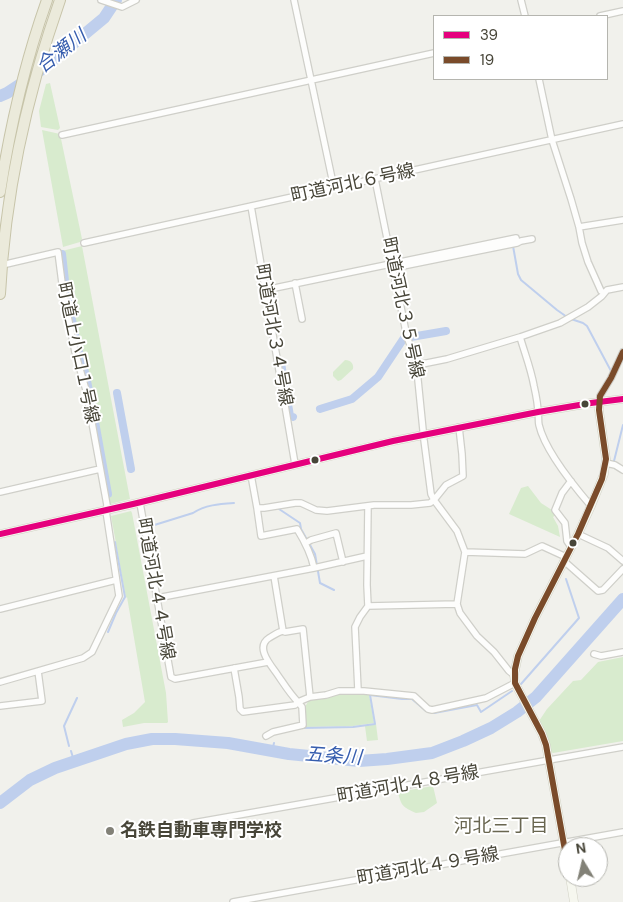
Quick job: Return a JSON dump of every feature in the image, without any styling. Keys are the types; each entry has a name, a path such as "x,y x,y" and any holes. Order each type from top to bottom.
{"highway":[{"path":"0,192 23,79 47,0"},
{"path":"0,294 8,215 16,162 35,81 60,0"}],"main road":[{"path":"0,534 106,511 424,434 538,412 623,399"},
{"path":"563,837 544,740 515,679 518,656 578,534 602,479 606,454 600,402"},
{"path":"572,887 574,902"}],"street":[{"path":"104,1 122,7 136,0"},
{"path":"294,0 334,188"},
{"path":"521,0 525,15"},
{"path":"605,15 623,11"},
{"path":"62,135 433,53"},
{"path":"539,80 552,140 579,227 582,243 588,262 601,291 604,293"},
{"name":"町道河北６号線","path":"84,243 623,124"},
{"name":"町道河北３５号線","path":"375,179 407,337 417,365 431,494 452,522 465,552"},
{"name":"町道河北３４号線","path":"251,206 296,464"},
{"path":"579,227 623,220"},
{"path":"265,290 532,239"},
{"name":"町道上小口１号線","path":"0,682 83,658 92,652 119,596 106,511 107,505 86,390 75,352 63,291 58,252 2,265"},
{"path":"295,284 302,320"},
{"path":"417,365 447,359 520,338 560,323 588,307 607,290 623,287"},
{"path":"520,338 530,369 539,425 547,444 571,481 591,506"},
{"path":"600,402 600,396 623,352"},
{"path":"257,508 301,503 316,510 327,511 368,506 430,503 446,485 463,476 459,427"},
{"path":"606,462 623,470"},
{"path":"0,492 100,468"},
{"path":"251,475 261,536 296,529 306,543 312,556 314,568"},
{"path":"571,481 562,493 555,510 565,523 567,541 571,547"},
{"name":"町道河北４４号線","path":"140,502 170,675 176,679 234,668"},
{"path":"358,690 355,627 368,606 368,506"},
{"path":"306,543 336,534 343,562"},
{"path":"578,534 608,548 623,562"},
{"path":"268,662 234,668 240,709 243,712 295,705 310,697 340,691 358,690 414,696 428,709 432,710 486,698 515,679 494,652 477,636 460,613 457,604 465,552 525,554 542,546 565,559 598,591 603,590 623,569"},
{"path":"156,598 367,556"},
{"path":"274,576 283,631"},
{"path":"0,609 116,580"},
{"path":"368,606 457,604"},
{"path":"266,736 273,732 303,725 302,708 265,658 263,645 265,640 279,632 303,630 310,697"},
{"path":"594,654 601,656 623,652"},
{"path":"0,706 42,701 38,671"},
{"name":"町道河北４８号線","path":"193,823 623,747"},
{"name":"町道河北４９号線","path":"594,837 623,832"},
{"name":"町道河北４９号線","path":"232,902 558,843"}],"green space":[{"path":"50,83 60,128 58,130 41,127 39,111 46,84"},
{"path":"42,130 60,134 82,239 80,242 63,247"},
{"path":"82,246 130,499 110,504 93,405 87,376 78,349 67,292 62,251"},
{"path":"345,360 352,363 353,369 338,381 333,376 333,372"},
{"path":"528,486 541,503 557,514 553,517 558,526 560,537 509,514 521,488"},
{"path":"131,511 166,693 168,722 144,723 123,727 122,720 134,713 145,702 111,516"},
{"path":"623,657 623,741 551,752 548,739 539,721 547,709 573,681 581,680 598,662"},
{"path":"339,693 369,694 374,723 353,726 305,727 305,707 309,700"},
{"path":"376,724 378,740 367,741 365,726"},
{"path":"433,786 437,803 424,812 416,813 405,807 400,800 398,792"}],"waterway":[{"name":"合瀬川","path":"0,96 30,78 51,62 104,18 116,0"},
{"path":"513,246 518,274 521,280 567,317"},
{"path":"62,254 66,290 92,405 108,494"},
{"path":"571,319 587,326 611,371"},
{"path":"411,337 446,331"},
{"path":"320,409 352,399 378,377 404,338"},
{"path":"281,363 290,416 293,417"},
{"path":"117,393 131,469"},
{"path":"614,461 623,425"},
{"path":"148,527 207,507 234,503"},
{"path":"279,509 300,523 301,529 315,554 320,583 334,590"},
{"path":"108,632 125,597 115,542"},
{"path":"521,684 579,618 566,579"},
{"name":"五条川","path":"0,803 30,780 55,768 126,744 152,739 228,743 289,754 359,761 432,753 491,728 517,712 536,697 623,599"},
{"path":"434,713 477,705 481,712 512,691"},
{"path":"302,728 353,727 375,724 370,695 412,699 426,711"},
{"path":"69,746 64,726 77,698"},
{"path":"272,751 274,743"},
{"path":"71,751 74,761"}],"transit line":[{"name":"19","path":"563,837 546,745 515,683 515,669 518,656 535,618 578,534 602,479 606,459 599,410 600,396 623,352"},
{"name":"39","path":"0,534 393,441 538,412 623,399"}],"place":[{"name":"名鉄自動車専門学校","path":"110,831"}],"district":[{"name":"河北三丁目","path":"501,827"}]}
